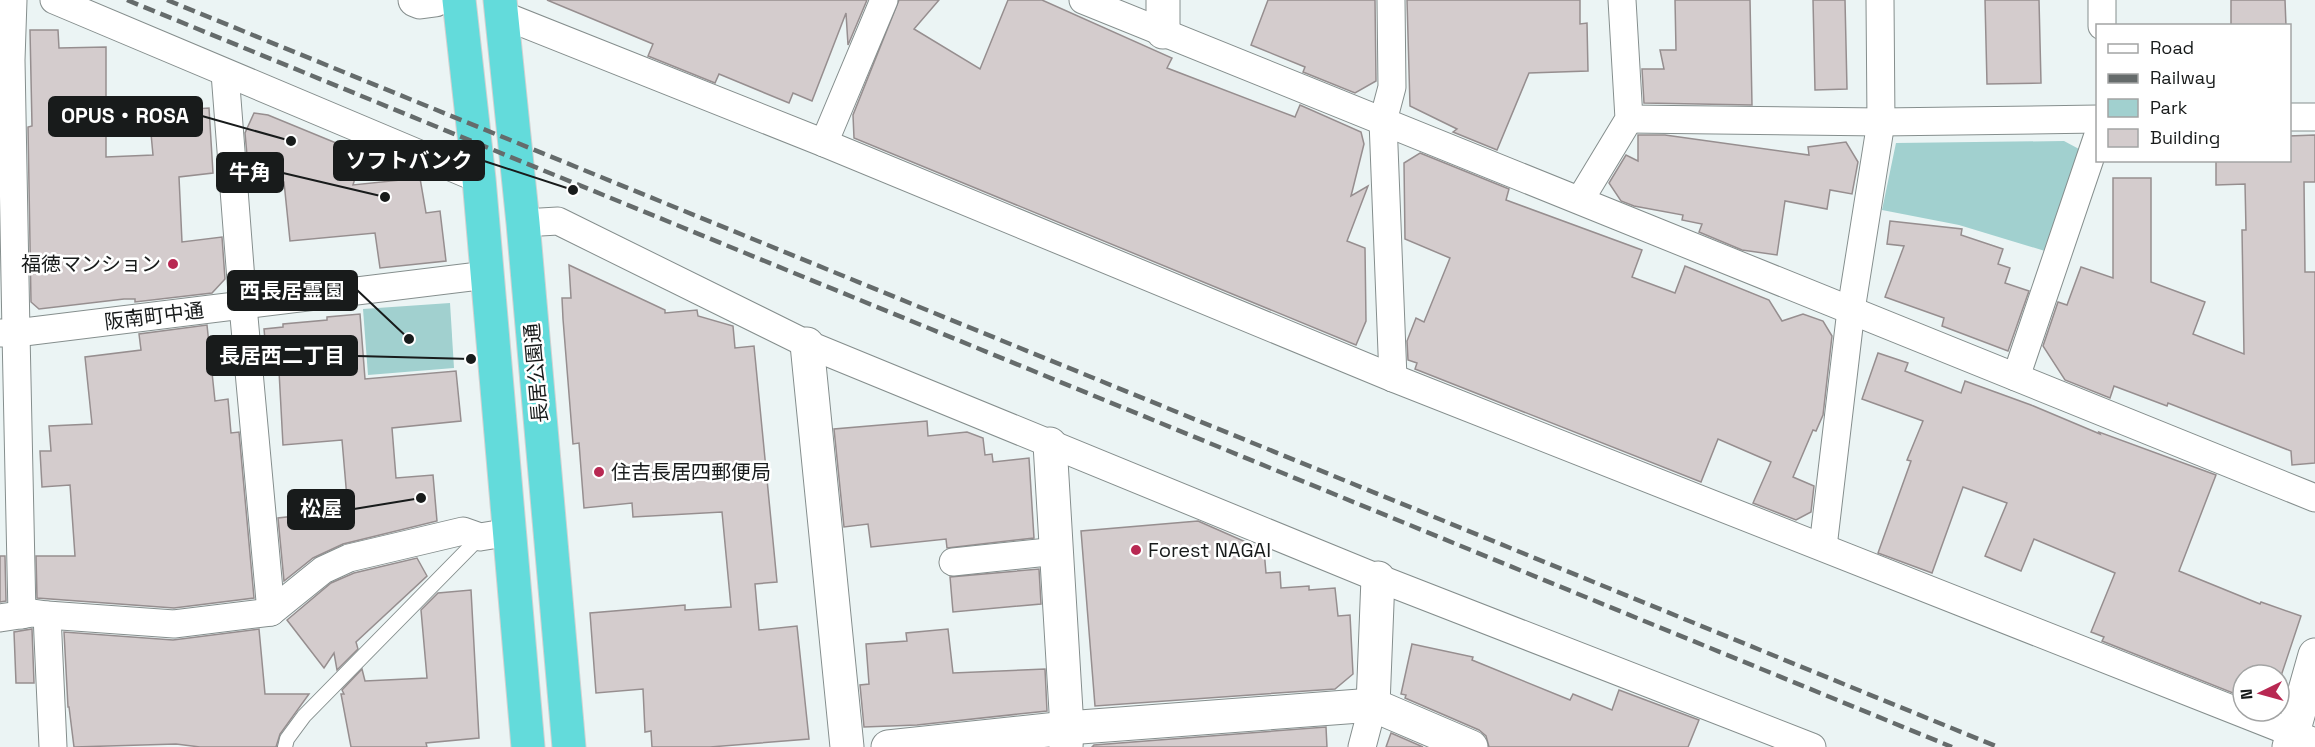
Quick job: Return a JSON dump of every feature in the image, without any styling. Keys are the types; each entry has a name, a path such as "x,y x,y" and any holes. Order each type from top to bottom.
{"highway":[{"name":"長居公園通","path":"459,0 487,275 495,535 528,747"},
{"name":"長居公園通","path":"500,7 523,223 569,747"}],"street":[{"path":"13,0 6,60 8,333 23,616 53,747"},
{"path":"54,0 479,179"},
{"path":"414,0 420,2 435,0"},
{"path":"824,143 884,0"},
{"path":"1083,0 2315,498"},
{"path":"1163,0 1163,32"},
{"path":"1391,0 1392,87 1383,121 1393,378"},
{"path":"1580,200 1629,119 1622,0"},
{"path":"1823,547 1851,310 1881,122 1880,0"},
{"path":"2102,0 2102,24"},
{"path":"500,7 1393,378 1823,547 2299,740 2315,655"},
{"path":"225,73 243,306 271,612"},
{"path":"2291,117 2315,117"},
{"path":"1629,119 1881,122 2096,119"},
{"path":"2016,377 2096,138"},
{"path":"523,223 558,221 807,344 1378,578 1804,745"},
{"name":"阪南町中通","path":"8,333 487,275"},
{"path":"807,344 847,747"},
{"path":"1050,444 1067,738"},
{"path":"23,616 174,624 271,612 323,570 349,558 463,531 495,535"},
{"path":"953,562 1057,551"},
{"path":"1362,747 1373,705 1378,578"},
{"path":"888,747 1067,738 1373,705 1471,747"}],"lane":[{"path":"285,747 287,739 304,716 495,535"}],"green space":[{"path":"2064,141 2079,149 2045,251 1959,225 1882,210 1896,143"},
{"path":"450,303 454,368 368,375 363,309"}],"building":[{"path":"547,0 867,0 848,45 846,13 812,101 793,93 789,103 719,74 715,83 648,56 653,44"},
{"path":"899,0 939,0 914,29 980,69 1008,0 1042,0 1172,58 1167,68 1295,117 1300,105 1361,132 1364,144 1351,196 1368,186 1347,241 1365,248 1366,321 1356,345 854,138 853,115"},
{"path":"1268,0 1375,0 1376,81 1355,93 1303,72 1305,67 1251,45"},
{"path":"1407,0 1580,0 1580,24 1587,23 1588,71 1529,73 1497,150 1453,132 1457,129 1410,106"},
{"path":"1675,0 1750,0 1752,105 1644,103 1642,69 1664,69 1660,50 1676,50"},
{"path":"1813,0 1845,0 1847,89 1815,90"},
{"path":"1985,0 2039,0 2041,83 1987,84"},
{"path":"2231,0 2285,0 2286,24 2231,24"},
{"path":"30,30 58,30 59,48 106,47 106,157 153,155 149,112 209,108 213,173 179,177 182,242 222,237 225,279 212,293 135,302 135,299 124,299 39,309 31,302 28,127 32,126"},
{"path":"254,113 268,115 358,152 357,157 361,158 353,185 420,178 426,213 440,211 446,261 380,268 375,233 290,241 284,182 277,183 277,175 248,166 245,133"},
{"path":"1638,135 1665,135 1809,155 1808,147 1846,142 1858,162 1852,194 1830,190 1827,209 1785,201 1777,255 1742,250 1699,232 1702,224 1682,220 1683,215 1634,206 1621,201 1609,183 1626,155 1638,161"},
{"path":"2315,135 2315,182 2304,182 2305,272 2315,272 2315,463 2292,465 2291,451 2168,403 2167,406 2114,386 2110,398 2065,380 2043,346 2058,302 2067,305 2081,267 2113,278 2113,178 2151,178 2151,282 2205,302 2193,334 2244,354 2242,230 2246,230 2245,184 2216,185 2216,162 2291,162 2291,136"},
{"path":"1420,153 1509,189 1506,200 1642,250 1632,277 1675,293 1685,266 1769,300 1782,321 1803,314 1823,321 1832,336 1823,415 1816,431 1813,430 1793,477 1814,486 1811,512 1796,520 1753,503 1771,462 1718,439 1701,482 1415,369 1417,363 1408,360 1407,341 1416,318 1424,322 1450,258 1405,239 1404,163"},
{"path":"1890,221 1962,229 1961,235 2003,249 1998,264 2010,268 2005,283 2029,291 2008,351 1942,326 1944,318 1885,297 1904,246 1887,244"},
{"path":"569,265 665,310 665,313 697,310 698,316 733,326 735,348 754,346 777,582 755,584 759,630 797,626 809,739 710,747 652,747 651,731 645,732 643,689 596,693 590,613 685,605 685,610 731,607 722,512 633,517 632,503 584,508 579,443 573,444 563,319 562,298 571,298"},
{"path":"360,314 365,379 456,371 461,421 392,428 396,478 433,475 437,521 343,544 313,558 284,581 278,518 348,510 342,440 283,445 279,371 268,372 264,329 283,327 283,324 327,320 327,317"},
{"path":"207,325 215,401 228,399 231,433 239,432 254,598 174,608 37,598 36,556 75,556 70,485 42,487 40,451 51,451 49,426 92,424 85,357 141,350 139,334"},
{"path":"1878,353 1908,363 1905,371 1961,393 1965,381 2100,434 2099,432 2216,475 2179,571 2260,604 2261,602 2301,616 2285,663 2231,663 2231,692 2102,641 2104,637 2091,632 2115,573 2034,539 2021,571 1985,556 2007,503 1963,487 1932,573 1878,553 1911,461 1907,460 1923,421 1862,399"},
{"path":"927,421 928,436 967,432 983,438 985,455 992,454 993,462 1029,458 1034,538 947,548 946,539 871,547 868,524 844,527 834,429"},
{"path":"1198,521 1264,550 1266,573 1280,572 1281,588 1309,586 1309,590 1335,588 1338,616 1350,615 1353,674 1335,689 1095,706 1081,531"},
{"path":"0,556 5,556 6,601 0,602"},
{"path":"417,558 427,576 356,642 358,649 337,670 334,653 324,668 287,620 331,583 354,573"},
{"path":"1039,569 1041,604 953,612 950,577"},
{"path":"471,590 479,738 426,743 427,747 351,747 342,690 362,669 365,681 427,678 421,610 438,593"},
{"path":"32,629 34,683 16,683 14,632"},
{"path":"259,629 265,694 309,694 280,734 276,747 200,747 176,744 74,747 68,707 64,632 173,640"},
{"path":"948,629 953,673 1045,669 1047,711 917,725 864,727 860,685 869,684 866,644 907,641 906,633"},
{"path":"1412,644 1473,657 1472,660 1570,700 1573,694 1612,710 1619,690 1699,720 1688,747 1489,747 1486,736 1479,730 1405,698 1406,695 1401,694"},
{"path":"1326,727 1327,747 1092,747 1094,745"},
{"path":"1391,733 1423,747 1386,747"}],"railway":[{"path":"127,0 1952,747"},
{"path":"167,0 1998,747"}],"place":[{"name":"OPUS・ROSA","path":"291,141"},
{"name":"ソフトバンク","path":"573,190"},
{"name":"牛角","path":"385,197"},
{"name":"福徳マンション","path":"173,264"},
{"name":"西長居霊園","path":"409,339"},
{"name":"長居西二丁目","path":"471,359"},
{"name":"住吉長居四郵便局","path":"599,472"},
{"name":"松屋","path":"421,498"},
{"name":"Forest NAGAI","path":"1136,550"}]}
